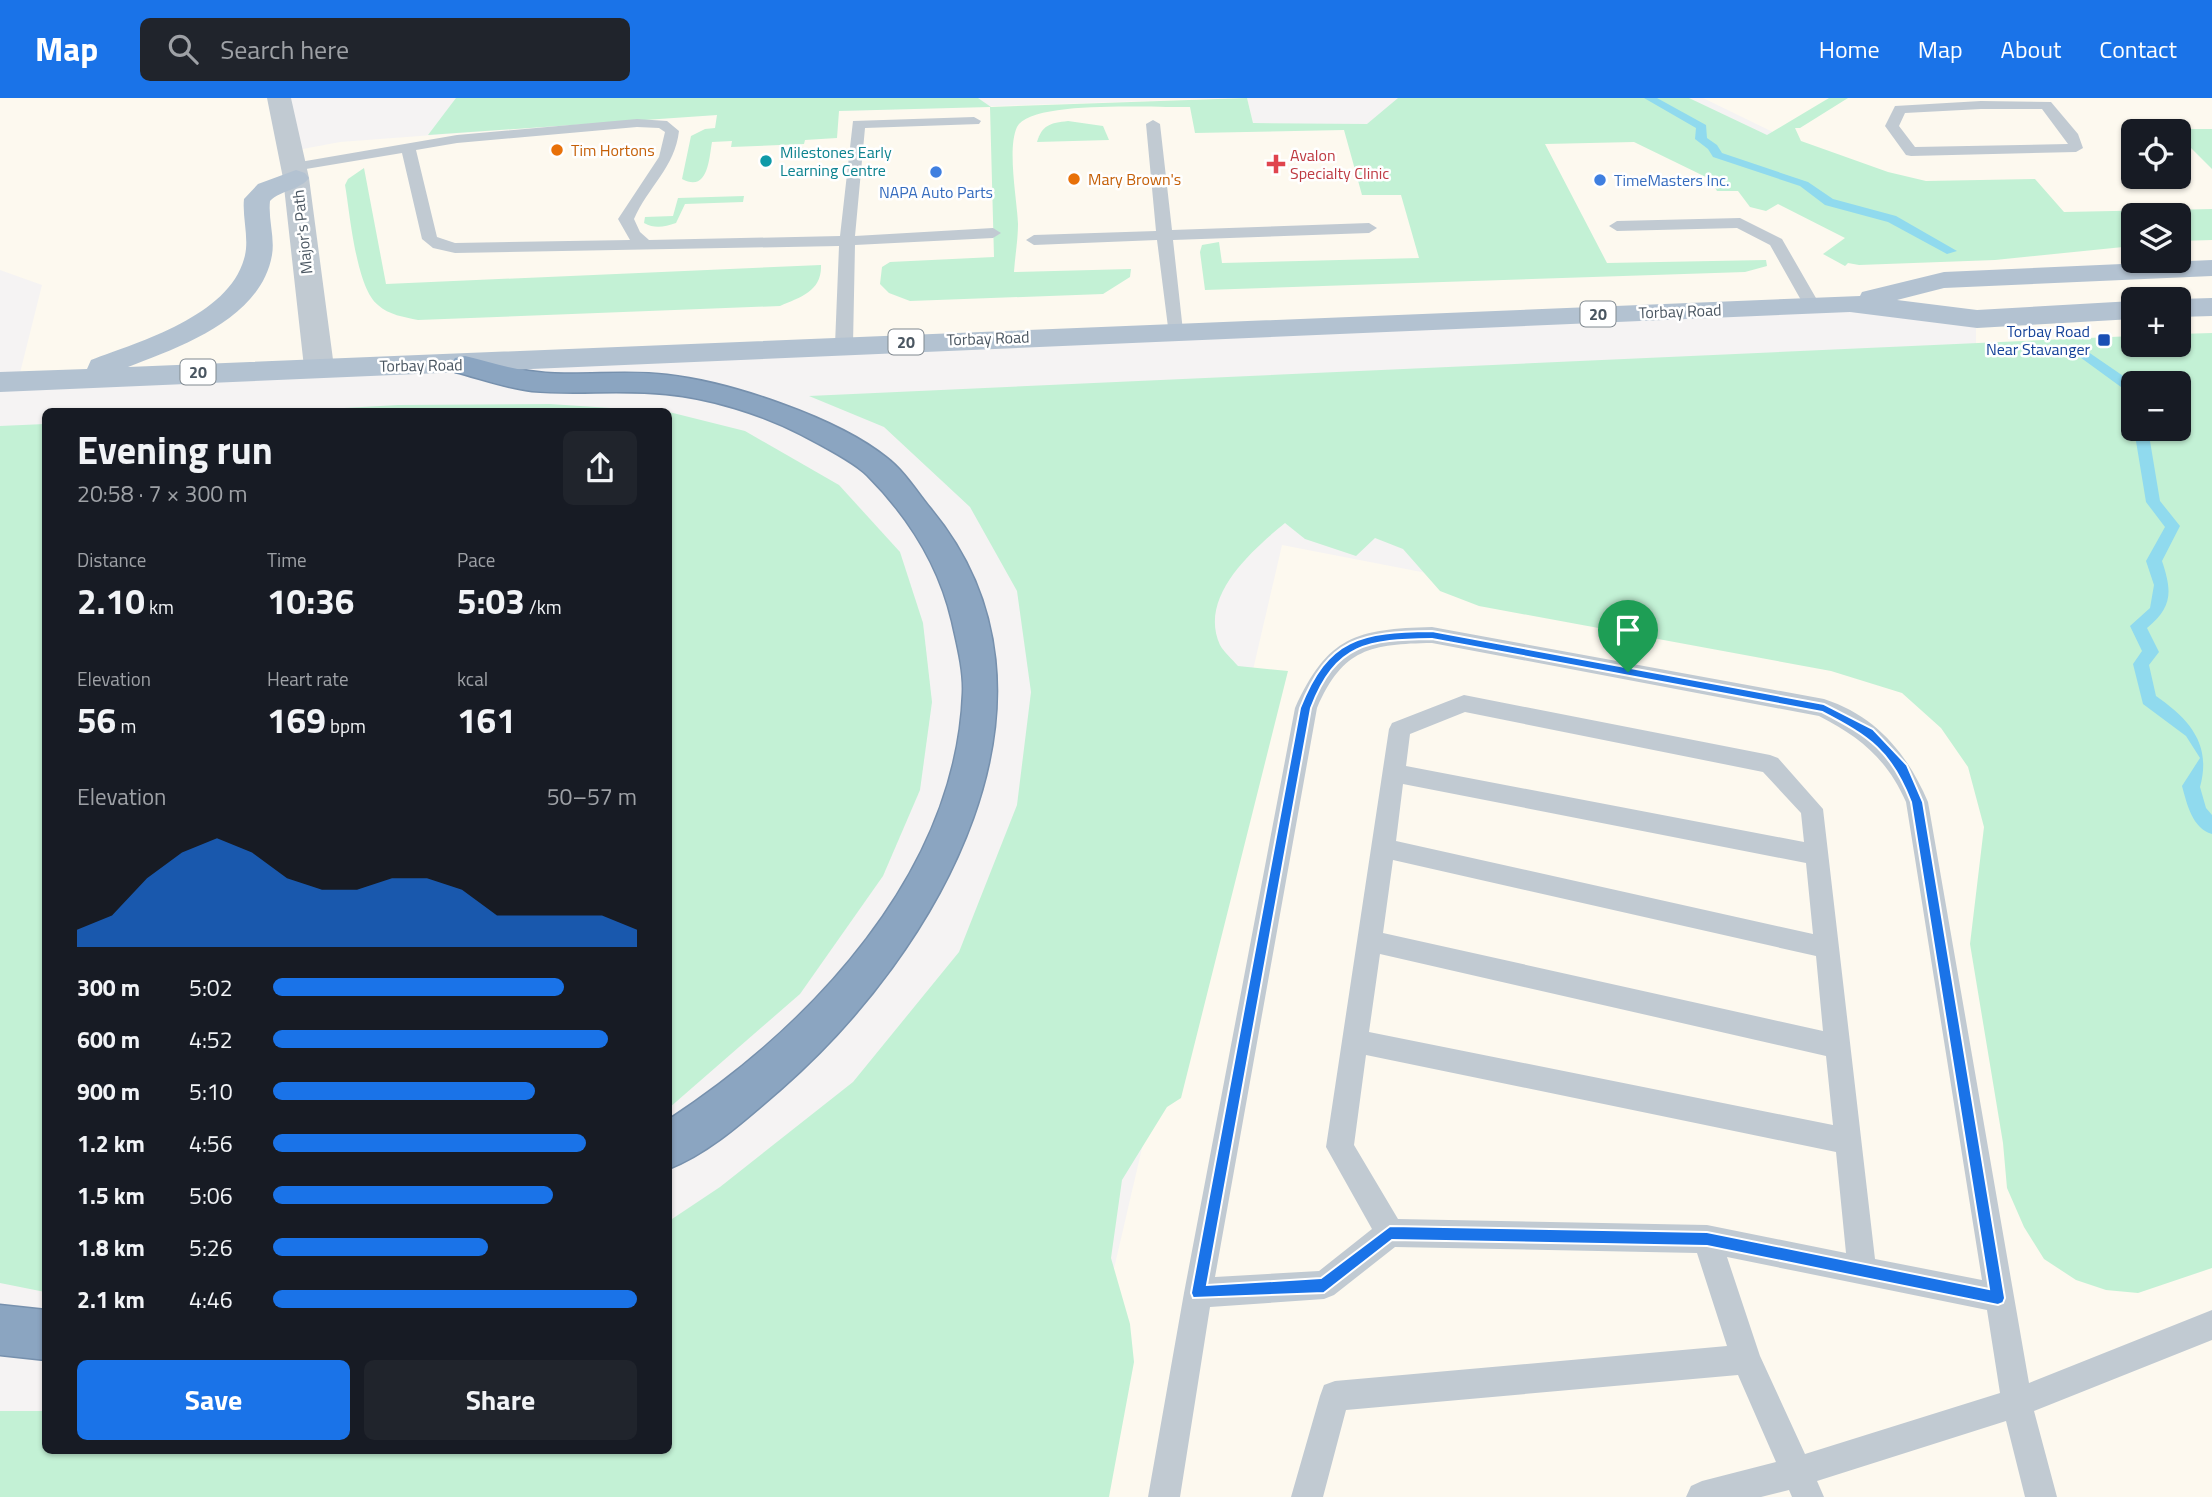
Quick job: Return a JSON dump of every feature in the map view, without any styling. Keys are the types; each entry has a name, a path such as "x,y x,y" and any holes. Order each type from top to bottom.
{"highway":[{"path":"465,365 530,381 667,384 727,396 809,426 877,466 937,539 953,568 965,603 975,645 981,692 972,756 952,826 917,898 873,961 803,1042 723,1110 672,1144"},
{"path":"0,1330 42,1335"}],"main road":[{"path":"76,377 169,338 230,305 249,281 259,257 257,199 267,189 295,172"},
{"name":"Torbay Road","path":"1850,303 1944,280 2212,268"},
{"name":"Torbay Road","path":"0,382 320,367 465,365 774,351 844,345 1850,303 1977,319 2121,311"},
{"path":"2191,308 2212,307"}],"street":[{"name":"Major's Path","path":"279,98 295,172 307,288 320,367"}],"lane":[{"path":"1978,102 2046,105 2073,137 2076,148 1912,152 1892,127 1900,110 1978,102"},
{"path":"844,345 847,241 858,124 974,121"},
{"path":"295,172 457,139 637,123 662,124 672,131 672,149 665,166 633,200 626,219 633,234 644,244"},
{"path":"1153,124 1175,331"},
{"path":"409,150 430,239 439,245 455,248 847,241 993,233"},
{"path":"1617,226 1740,223 1776,242 1812,305"},
{"path":"1034,240 1369,228"},
{"path":"1164,1497 1198,1293 1306,708 1316,680 1339,653 1381,636 1432,635 1824,708 1869,732 1903,768 1917,802 1998,1298 2017,1403 2041,1497"},
{"path":"1390,1233 1340,1147 1400,730 1464,703 1770,764 1812,809 1861,1270"},
{"path":"1394,774 1817,855"},
{"path":"1383,848 1828,948"},
{"path":"1370,940 1839,1047"},
{"path":"1355,1041 1848,1141"},
{"path":"1198,1293 1324,1285 1390,1233 1707,1239 1998,1298"},
{"path":"1707,1239 1746,1359 1802,1484"},
{"path":"1702,1497 1802,1484 2017,1403 2212,1325"},
{"path":"1307,1497 1335,1396 1746,1359"}],"shaded area":[{"path":"0,98 279,98 292,151 340,142 688,116 1236,98 1247,98 1253,123 1781,136 1703,98 2212,98 2212,1497 1061,1497 1282,545 1975,679 1976,319 1850,303 18,381 42,285 0,270"}],"green space":[{"path":"456,98 978,98 991,107 1247,98 1253,123 1367,124 1398,98 1689,98 1767,135 1829,98 1848,98 1800,128 1795,128 1801,141 1888,172 1926,181 2035,179 2064,212 2121,211 2121,247 1995,260 1859,265 1848,263 1845,266 1823,254 1845,238 1778,204 1766,211 1750,207 1738,191 1717,191 1710,179 1634,142 1545,144 1607,263 1766,260 1767,266 1745,272 1205,290 1200,252 1202,245 1219,242 1222,263 1419,258 1401,195 1362,195 1344,130 1195,133 1190,107 1097,107 1045,112 1027,118 1017,127 1013,148 1018,224 1014,272 1131,269 1130,277 1103,294 910,301 889,293 880,284 882,267 890,262 994,257 990,107 839,111 837,138 805,140 804,144 731,147 732,141 712,142 706,172 697,182 682,179 691,136 705,129 715,128 717,115 428,135"},
{"path":"1068,121 1103,126 1109,140 1037,142 1041,132 1048,126"},
{"path":"2191,129 2212,129 2212,169 2191,148"},
{"path":"364,168 386,284 821,265 820,274 809,292 780,306 418,320 402,317 387,311 370,296 359,267 345,185 348,179"},
{"path":"744,196 743,202 685,204 676,223 667,226 656,227 644,223 645,217 673,216 678,198"},
{"path":"2191,209 2212,209 2212,240 2191,241"},
{"path":"2212,333 2212,1268 2138,1293 2106,1290 2076,1280 2044,1259 2024,1227 2007,1188 2003,1143 1970,944 1984,827 1968,767 1941,728 1902,693 1831,671 1479,606 1440,591 1403,549 1375,538 1356,556 1305,539 1285,523 1244,561 1222,592 1216,609 1215,627 1220,645 1238,666 1288,671 1181,1098 1167,1107 1122,1180 1111,1258 1130,1324 1134,1362 1109,1497 0,1497 0,1411 42,1411 42,1454 672,1454 672,1219 720,1187 853,1082 959,952 1017,805 1031,692 1017,591 970,507 884,427 809,396 2121,337 2121,357 2191,357 2191,334"},
{"path":"550,404 611,408 344,408"},
{"path":"672,413 745,431 839,485 900,552 923,623 932,702 920,790 883,876 800,994 672,1105"},
{"path":"42,424 42,1291 0,1283 0,426"}],"waterway":[{"path":"1649,98 1702,127 1701,139 1713,147 1717,155 1804,184 1829,202 1892,219 1951,251"},
{"path":"2078,349 2121,381"},
{"path":"2143,441 2153,502 2173,526 2154,561 2162,585 2157,611 2138,626 2151,652 2141,664 2149,699 2192,731 2209,757 2203,771 2191,786 2198,811 2212,827"}],"place":[{"name":"Tim Hortons","path":"557,150"},
{"name":"Milestones Early Learning Centre","path":"766,161"},
{"name":"Avalon Specialty Clinic","path":"1276,164"},
{"name":"NAPA Auto Parts","path":"936,172"},
{"name":"Mary Brown's","path":"1074,179"},
{"name":"TimeMasters Inc.","path":"1600,180"},
{"name":"Torbay Road Near Stavanger","path":"2104,340"}],"route":[{"path":"1432,635 1628,672 1824,708 1869,732 1903,768 1917,802 1998,1298 1707,1239 1390,1233 1324,1285 1198,1293 1306,708 1316,680 1339,653 1381,636 1432,635"}]}
